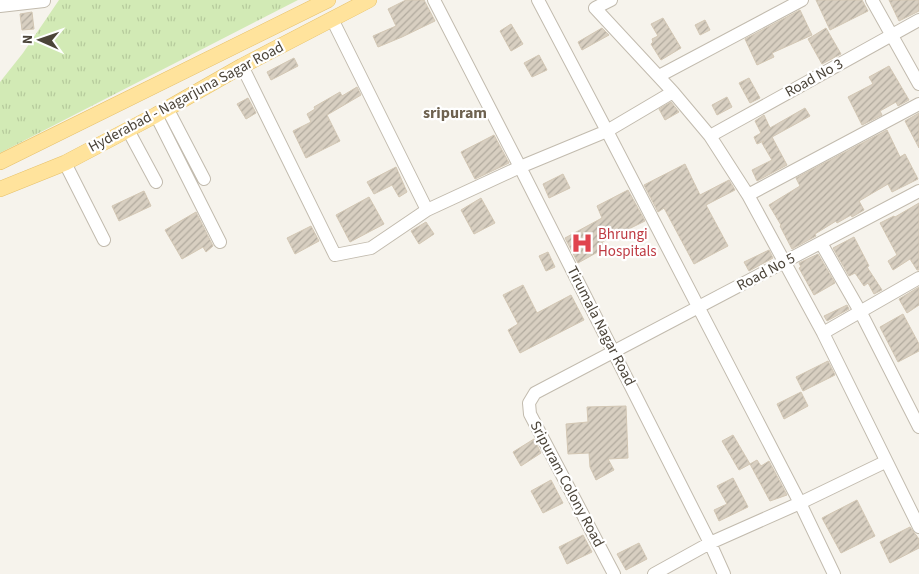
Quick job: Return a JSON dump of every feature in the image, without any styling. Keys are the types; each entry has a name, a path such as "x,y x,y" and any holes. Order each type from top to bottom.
{"main road":[{"name":"Hyderabad - Nagarjuna Sagar Road","path":"0,162 328,0"},
{"name":"Hyderabad - Nagarjuna Sagar Road","path":"0,189 65,163 162,112 242,66 370,0"}],"street":[{"name":"Tirumala Nagar Road","path":"434,0 614,352 724,574"},
{"path":"538,0 699,307 800,503 834,574"},
{"path":"611,0 595,8 659,76 710,136 748,195 823,333 885,462 919,527"},
{"path":"659,76 802,0"},
{"path":"872,0 919,84"},
{"path":"0,6 44,1"},
{"path":"332,19 427,210"},
{"name":"Road No 3","path":"710,136 919,20"},
{"path":"242,66 335,255 371,248 427,210 520,167 607,132 673,92"},
{"path":"748,195 919,104"},
{"path":"162,112 204,179"},
{"path":"162,112 220,242"},
{"path":"128,130 156,182"},
{"path":"65,163 104,240"},
{"name":"Road No 5","path":"614,352 919,191"},
{"path":"821,243 861,313 919,427"},
{"path":"823,333 861,313 919,278"},
{"name":"Sripuram Colony Road","path":"614,352 535,393 529,402 530,414 614,574"},
{"path":"654,574 710,543 800,503 885,462"}],"green space":[{"path":"59,0 298,0 0,153 0,82 23,53"}],"building":[{"path":"406,0 424,0 435,21 378,47 373,36 396,26 388,9"},
{"path":"816,0 862,0 868,11 830,30"},
{"path":"889,0 919,0 919,11 899,21"},
{"path":"800,10 812,35 772,53 774,57 757,65 745,39"},
{"path":"32,12 34,29 22,30 20,14"},
{"path":"663,18 681,48 661,60 651,44 653,42 652,39 658,36 651,24"},
{"path":"705,20 710,30 700,35 695,25"},
{"path":"511,24 523,44 511,51 500,31"},
{"path":"602,28 609,35 582,50 578,42"},
{"path":"826,28 841,54 822,64 808,39"},
{"path":"539,55 547,70 532,77 524,63"},
{"path":"294,58 298,66 271,80 267,72"},
{"path":"889,66 909,100 898,106 896,102 880,111 882,115 862,125 848,97 873,84 869,77"},
{"path":"749,78 760,98 750,103 739,83"},
{"path":"357,87 361,95 327,115 340,141 306,158 293,131 311,122 307,114 315,109 314,107 340,92 342,96"},
{"path":"727,97 732,107 717,115 712,105"},
{"path":"248,98 256,113 246,119 237,104"},
{"path":"671,102 679,112 665,120 659,109"},
{"path":"805,108 810,116 772,137 787,165 757,181 752,170 772,160 762,143 764,141 757,144 754,137 761,133 755,121 764,115 770,128"},
{"path":"919,113 919,148 905,121"},
{"path":"887,130 900,157 905,154 918,179 892,192 888,184 859,201 864,210 837,223 836,221 815,234 816,236 792,249 769,205 800,186 796,178"},
{"path":"494,135 509,163 475,179 461,152"},
{"path":"685,164 700,195 729,180 735,190 706,205 728,246 694,264 664,208 658,212 644,185"},
{"path":"396,167 407,192 399,197 392,185 374,194 367,182"},
{"path":"563,174 570,188 549,198 543,184"},
{"path":"628,190 645,221 602,242 605,248 578,263 565,238 602,218 597,206"},
{"path":"144,191 151,206 119,221 112,206"},
{"path":"369,197 384,224 350,242 336,215"},
{"path":"481,198 495,223 474,234 461,210"},
{"path":"919,203 919,270 917,270 910,259 893,270 888,261 897,255 880,223 895,217"},
{"path":"196,212 213,246 206,252 203,247 182,259 165,230"},
{"path":"426,222 434,234 419,244 411,231"},
{"path":"311,226 319,241 295,254 287,238"},
{"path":"854,237 869,266 867,267 882,290 874,294 868,283 864,286 855,273 849,276 833,248"},
{"path":"769,250 773,258 749,271 744,262"},
{"path":"548,252 555,267 546,271 539,256"},
{"path":"818,254 835,283 814,295 799,268 801,267 799,263"},
{"path":"523,285 537,313 571,295 584,320 520,353 508,330 518,324 503,295"},
{"path":"919,287 919,305 907,313 899,299"},
{"path":"847,305 849,309 827,321 824,316"},
{"path":"903,314 919,344 919,351 898,362 880,327"},
{"path":"828,361 835,375 803,391 796,377"},
{"path":"801,392 808,406 784,419 777,404"},
{"path":"626,406 628,458 608,459 614,470 596,480 590,467 589,453 568,454 566,424 588,422 587,407"},
{"path":"733,435 750,464 739,470 722,441"},
{"path":"534,439 541,453 521,466 513,452"},
{"path":"757,460 761,466 769,461 787,495 770,501 750,464"},
{"path":"733,478 748,507 719,521 714,510 727,504 717,486"},
{"path":"551,480 563,503 543,513 531,491"},
{"path":"857,500 875,536 841,553 822,518"},
{"path":"910,527 919,539 919,548 890,563 880,542"},
{"path":"583,535 592,552 567,564 559,547"},
{"path":"639,543 647,559 626,570 617,554"}],"place":[{"name":"Bhrungi Hospitals","path":"582,243"}],"district":[{"name":"sripuram","path":"455,113"}]}
